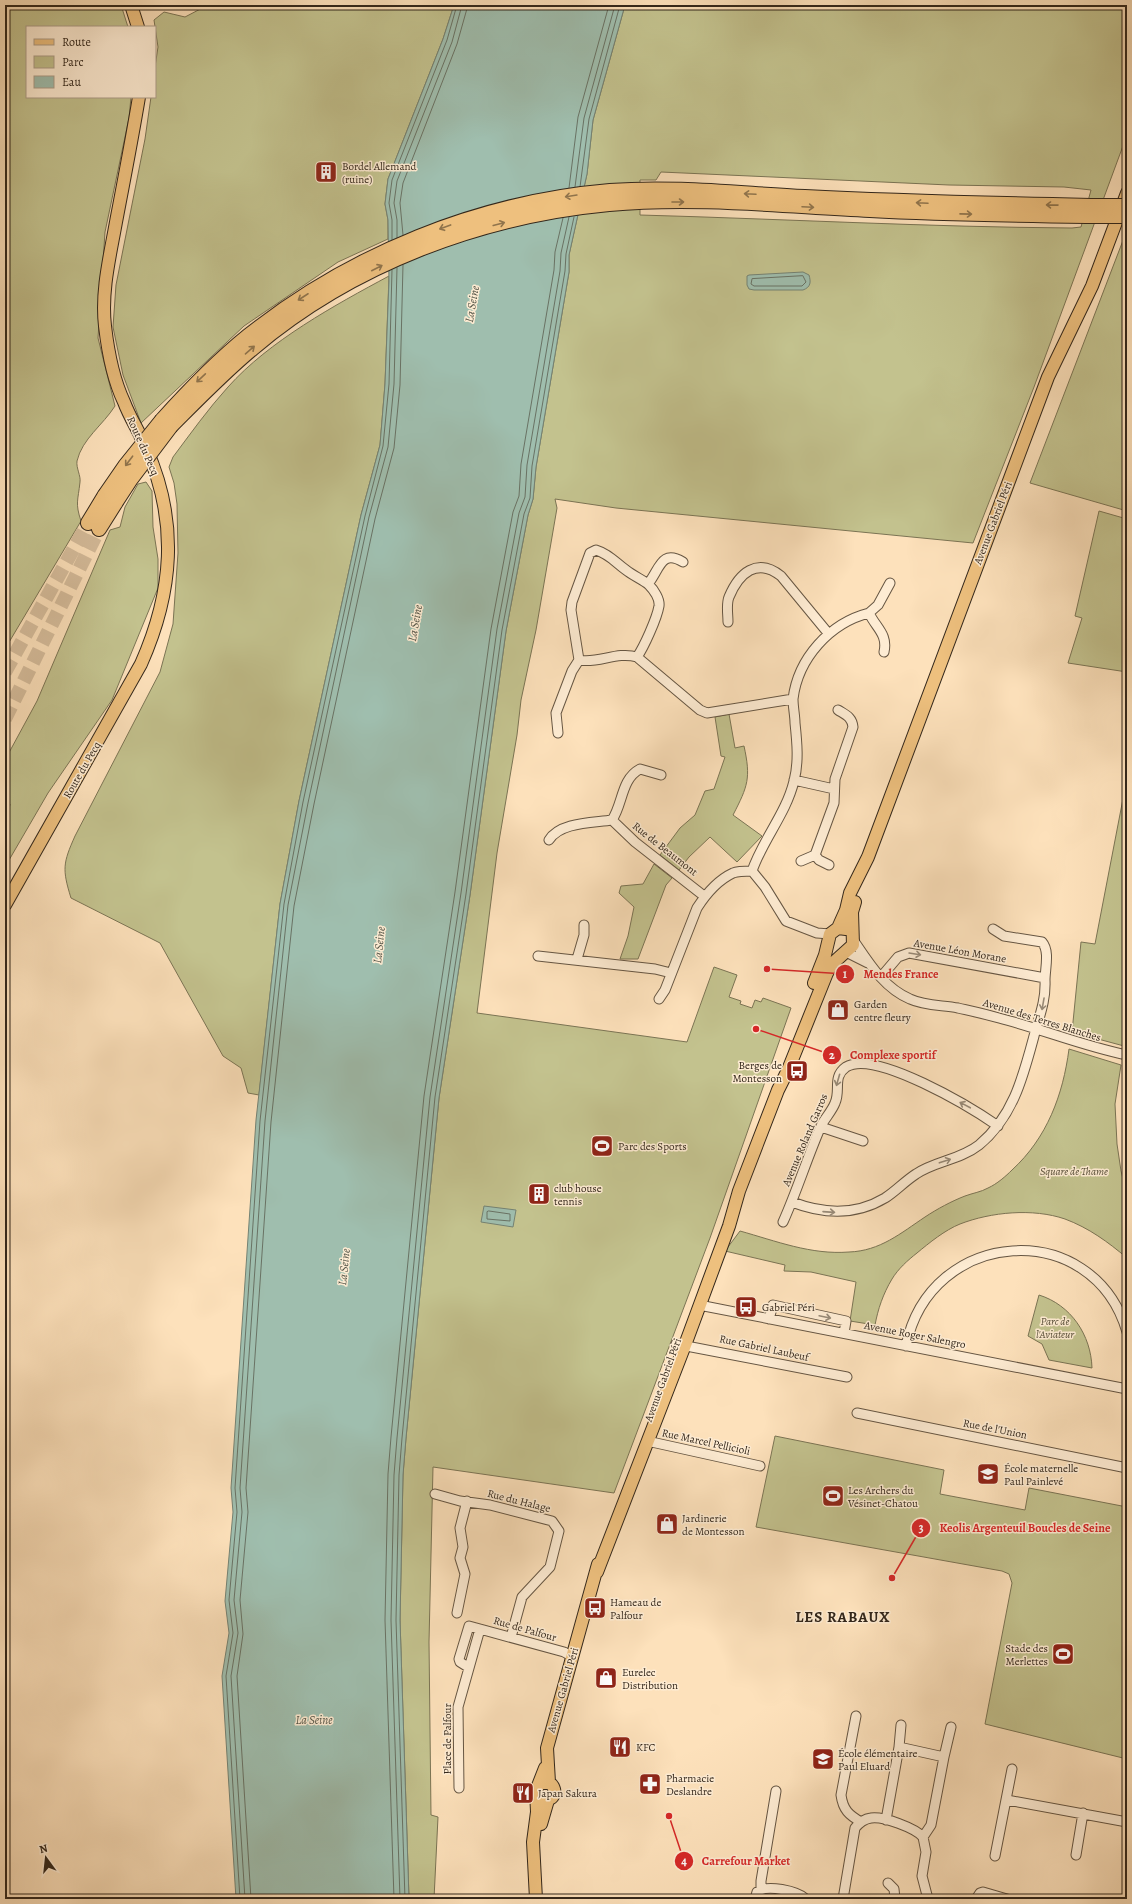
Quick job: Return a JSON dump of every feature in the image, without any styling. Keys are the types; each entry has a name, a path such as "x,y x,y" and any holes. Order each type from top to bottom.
{"highway":[{"path":"94,526 143,443 197,381 246,338 270,319 336,276 377,254 470,219 551,200 610,191 639,196 723,203 931,214 1089,211 1127,206"},
{"path":"1089,211 1127,216"}],"main road":[{"path":"131,5 138,26"},
{"name":"Route du Pecq","path":"5,905 141,664 154,636 166,580 169,553 168,523 164,499 146,448 123,402 114,377 105,326 107,272 139,98"},
{"name":"Avenue Gabriel Péri","path":"695,1304 729,1226 739,1191 778,1090 788,1070 827,973 832,964 844,952 850,949 853,937 852,912 868,857 1045,385 1058,354 1092,286 1127,193"},
{"name":"Avenue Gabriel Péri","path":"778,1090 788,1053 832,934 846,910 850,893 868,857"},
{"path":"844,952 832,949 832,934 846,928 853,937"},
{"name":"Avenue Gabriel Péri","path":"597,1572 682,1344 709,1265 710,1254 722,1224 739,1191"},
{"name":"Avenue Gabriel Péri","path":"544,1783 549,1743 597,1572 602,1546 614,1510 682,1344"},
{"name":"Avenue Gabriel Péri","path":"542,1798 552,1798 555,1793 553,1785 544,1783 536,1788 542,1798 538,1846 542,1899"},
{"name":"Avenue Gabriel Péri","path":"536,1899 533,1842 542,1798"}],"street":[{"path":"558,733 556,713 572,671 579,660 571,610 572,602 590,553 596,550 612,557 621,567 648,584 658,598 659,606 643,649 636,657"},
{"path":"648,584 663,561 668,557 673,557 683,562"},
{"path":"728,622 729,598 742,574 748,570 764,568 774,571 781,576 828,633"},
{"path":"752,871 758,853 782,814 794,780 797,744 793,699 803,667 810,655 828,633 849,620 869,613 878,605 890,583"},
{"path":"869,613 874,623 884,636 886,643 884,652"},
{"path":"579,660 587,662 627,654 636,657 700,710 707,713 793,699"},
{"path":"801,861 814,855 834,803 835,778 853,728 849,716 838,710"},
{"path":"549,840 558,831 566,828 612,820 616,814 628,778 633,772 640,769 661,775"},
{"path":"794,780 834,789"},
{"name":"Rue de Beaumont","path":"612,820 634,842 704,896"},
{"path":"814,855 819,860 829,865"},
{"path":"659,999 665,990 697,908 704,896 718,882 734,873 752,871"},
{"path":"752,871 765,887 786,921 817,933 832,934"},
{"path":"577,959 584,935 584,925"},
{"path":"792,1202 811,1209 841,1212 874,1204 886,1197 917,1173 978,1146 998,1126 1015,1097 1022,1079 1044,1002 1046,961 1045,945 1042,942 1004,936 993,929"},
{"name":"Avenue des Terres Blanches","path":"853,937 868,963"},
{"name":"Avenue des Terres Blanches","path":"844,952 868,963 883,975 898,992 910,999 926,1004 957,1008 1000,1018 1097,1049 1127,1055"},
{"name":"Avenue Léon Morane","path":"883,975 898,958 910,953 1045,978"},
{"path":"538,956 577,959 655,969 671,973"},
{"name":"Avenue Roland Garros","path":"783,1222 820,1127 836,1102 838,1076 846,1067 860,1063 868,1064 908,1076 930,1085 978,1111 998,1126"},
{"path":"820,1127 863,1141"},
{"path":"906,1346 911,1327 920,1307 933,1289 944,1278 960,1266 980,1257 1012,1250 1049,1254 1066,1260 1084,1271 1110,1296 1121,1316 1127,1332"},
{"name":"Avenue Roger Salengro","path":"695,1304 1127,1390"},
{"path":"769,1319 773,1306 846,1321 844,1334"},
{"name":"Rue Gabriel Laubeuf","path":"682,1344 848,1377"},
{"name":"Rue de l'Union","path":"857,1413 1127,1468"},
{"name":"Rue Marcel Pellicioli","path":"647,1441 760,1466"},
{"name":"Rue du Halage","path":"435,1494 490,1505 552,1521 559,1531 550,1567 522,1597 511,1637"},
{"path":"457,1613 465,1574 460,1558 463,1547 460,1528 467,1501"},
{"name":"Rue de Palfour","path":"468,1667 460,1662 459,1659 469,1626 511,1637 573,1657"},
{"name":"Place de Palfour","path":"459,1788 458,1706 480,1629"},
{"path":"856,1716 841,1796 842,1804 848,1814 861,1822"},
{"path":"886,1820 901,1726"},
{"path":"928,1899 922,1876 926,1852 923,1837 931,1825 950,1727"},
{"path":"899,1746 944,1757"},
{"path":"995,1856 1008,1800 1012,1769"},
{"path":"761,1888 776,1792"},
{"path":"1008,1800 1127,1822"},
{"path":"1076,1855 1084,1813"},
{"path":"843,1899 852,1839 855,1828 861,1822 870,1818 886,1820 908,1828 923,1837"},
{"path":"888,1883 894,1889 895,1899"},
{"path":"755,1899 757,1892 761,1888 766,1887 796,1892 806,1899"},
{"path":"976,1899 980,1893 983,1892 1007,1899"}],"green space":[{"path":"5,5 121,5 128,26 26,26 26,98 131,98 129,118 105,232 98,338 115,406 83,446 77,461 80,480 78,506 81,521 5,649"},
{"path":"208,5 454,5 443,39 388,179 385,204 388,220 388,239 338,262 244,326 141,423 123,375 113,327 116,285 145,139 151,98 156,98 156,60 158,47 154,20 164,12 185,17"},
{"path":"625,5 1127,5 1127,135 1034,387 973,543 616,508 555,499 557,508 536,630 521,700 517,735 497,853 477,1013 687,1042 714,967 737,975 729,997 741,1001 740,1004 752,1008 755,1000 761,1002 763,998 791,1008 710,1238 614,1493 433,1467 429,1642 431,1815 438,1817 434,1899 409,1899 400,1620 403,1475 439,1098 470,895 506,631 528,515 533,499 536,467 569,272 569,255 587,174 593,120","holes":["661,172 949,185 1064,187 1091,190 1081,227 1072,228 910,225 640,215 640,180 656,180"]},
{"path":"1127,230 1127,511 1030,483"},
{"path":"389,276 385,384 380,445 361,515 299,801 280,904 259,1095 248,1093 241,1068 223,1056 160,943 71,898 66,880 65,866 68,853 75,836 160,672 173,624 178,553 177,504 174,483 169,467 173,457 221,395 244,370 263,354 283,339 325,312"},
{"path":"146,482 152,491 153,527 158,559 158,588 112,700 48,793 5,867 5,821 7,820 10,804 5,804 5,760 37,701 110,530 120,527 125,507 138,484"},
{"path":"1099,511 1127,519 1127,672 1068,663 1082,618 1075,616"},
{"path":"729,714 735,748 744,746 748,774 745,789 733,815 762,836 737,862 710,837 689,857 679,870 660,855 680,828 695,815 705,791 714,789 725,757 721,756 715,717"},
{"path":"1127,778 1127,1038 1124,1046 1072,1032 1081,942 1095,944"},
{"path":"654,864 672,878 666,885 638,959 620,959 628,936 634,907 619,893 621,886 643,884"},
{"name":"Square de Thame","path":"1069,1049 1121,1065 1115,1104 1117,1144 1121,1171 1127,1195 1127,1258 1090,1231 1065,1219 1053,1216 1039,1213 1012,1213 998,1214 972,1220 960,1224 943,1233 900,1268 894,1275 883,1296 875,1325 850,1321 856,1282 811,1272 784,1271 785,1265 725,1251 740,1231 807,1249 835,1252 860,1251 880,1245 890,1240 945,1205 968,1195 983,1191 998,1182 1024,1158 1044,1130 1058,1099"},
{"name":"Parc de l'Aviateur","path":"1039,1295 1061,1306 1077,1323 1088,1344 1092,1368 1049,1360 1042,1344 1028,1336"},
{"name":"Stade des Merlettes","path":"775,1436 944,1470 940,1494 1025,1510 1029,1488 1127,1507 1127,1759 985,1724 1012,1583 1009,1574 1002,1571 756,1527"}],"water":[{"name":"La Seine","path":"454,5 625,5 593,120 587,174 569,255 569,272 536,467 533,499 528,515 506,631 470,895 439,1098 403,1475 400,1620 409,1899 236,1899 222,1676 229,1633 225,1601 233,1512 231,1488 256,1120 280,904 299,801 361,515 380,445 385,384 389,281 388,220 385,204 388,179 443,39"},
{"path":"960,5 988,5 987,7 966,8"},
{"path":"803,272 809,275 810,282 809,286 803,290 754,290 749,289 747,285 747,276 749,275"},
{"path":"484,1206 516,1210 513,1227 481,1222"}],"tunnel":[{"path":"5,672 88,523"},
{"path":"5,719 99,529"}],"place":[{"name":"Bordel Allemand (ruine)","path":"326,172"},
{"name":"Mendes France","path":"767,969"},
{"name":"Garden centre fleury","path":"838,1010"},
{"name":"Complexe sportif","path":"756,1029"},
{"name":"Berges de Montesson","path":"797,1071"},
{"name":"Parc des Sports","path":"602,1146"},
{"name":"club house tennis","path":"539,1194"},
{"name":"Gabriel Péri","path":"746,1307"},
{"name":"École maternelle Paul Painlevé","path":"988,1474"},
{"name":"Les Archers du Vésinet-Chatou","path":"833,1496"},
{"name":"Jardinerie de Montesson","path":"667,1524"},
{"name":"Keolis Argenteuil Boucles de Seine","path":"892,1578"},
{"name":"Hameau de Palfour","path":"595,1608"},
{"name":"Stade des Merlettes","path":"1063,1654"},
{"name":"Eurelec Distribution","path":"606,1678"},
{"name":"KFC","path":"620,1747"},
{"name":"École élémentaire Paul Eluard","path":"823,1759"},
{"name":"Pharmacie Deslandre","path":"650,1784"},
{"name":"Japan Sakura","path":"523,1793"},
{"name":"Carrefour Market","path":"669,1816"}],"district":[{"name":"LES RABAUX","path":"843,1617"}]}
